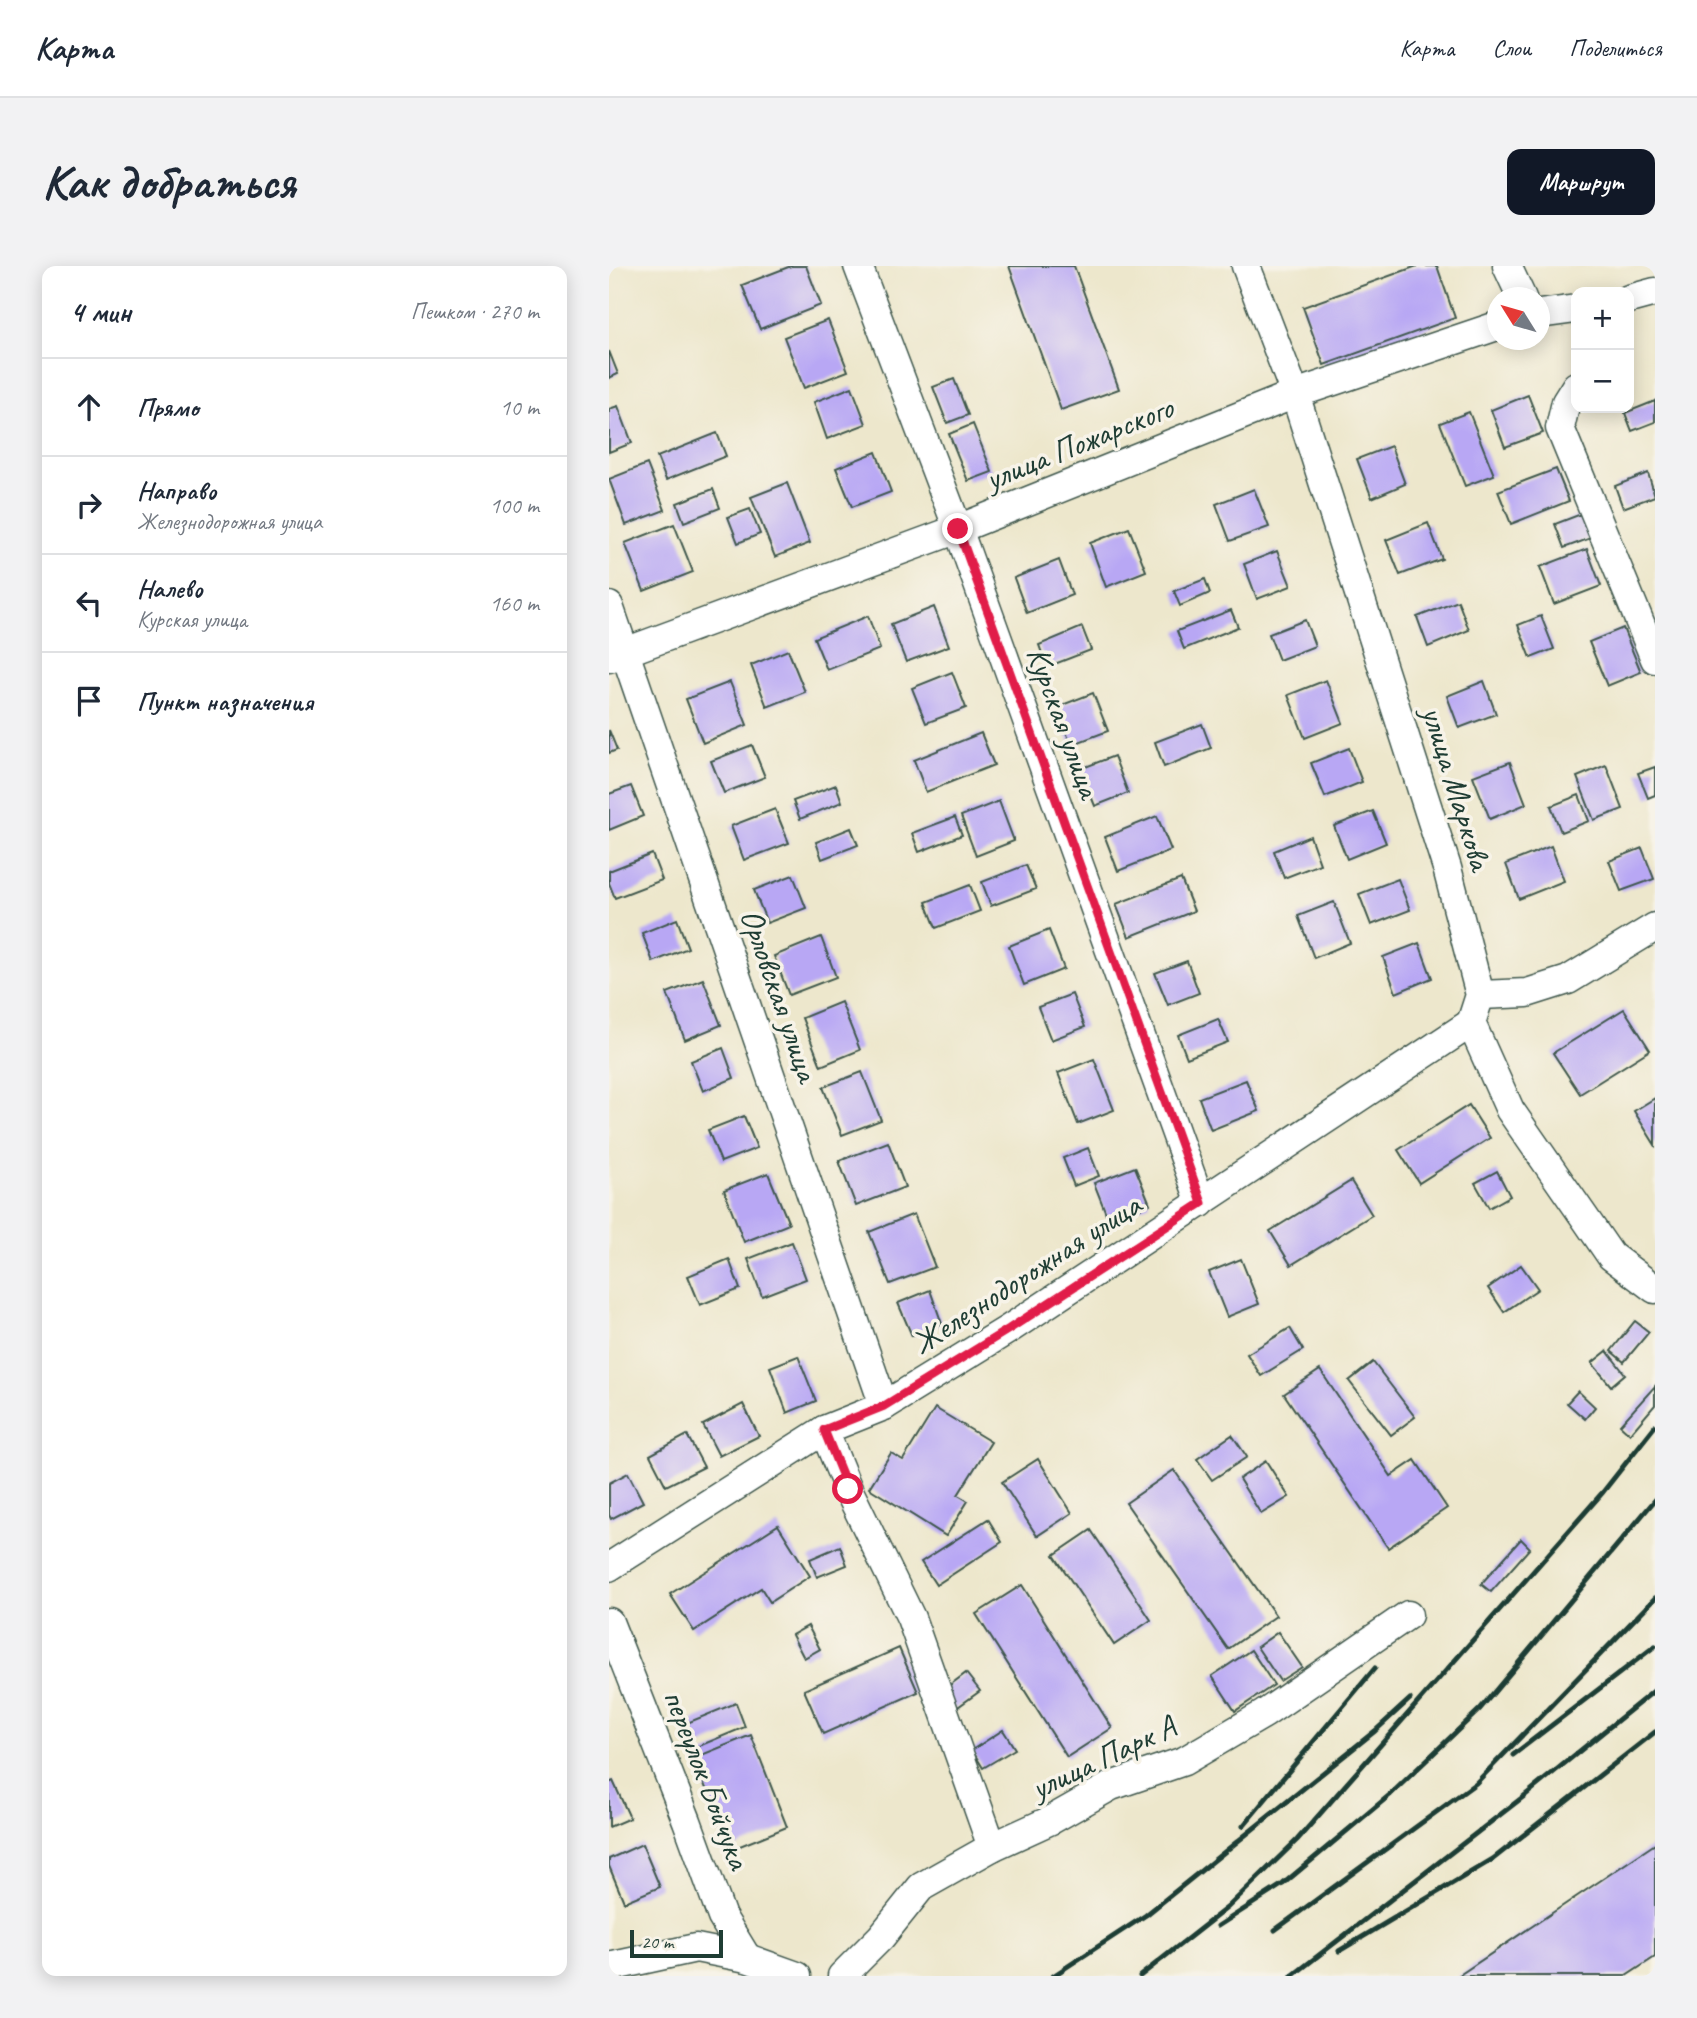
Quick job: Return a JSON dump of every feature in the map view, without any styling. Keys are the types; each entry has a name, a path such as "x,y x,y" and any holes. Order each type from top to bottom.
{"street":[{"name":"Курская улица","path":"858,266 958,529 1202,1203"},
{"name":"улица Маркова","path":"1245,266 1294,394 1447,868 1481,995"},
{"path":"1507,266 1517,287"},
{"path":"1634,298 1655,292"},
{"path":"1550,313 1571,310"},
{"name":"улица Пожарского","path":"617,654 958,529 1294,394 1487,329"},
{"path":"1571,394 1566,402 1560,428 1655,659"},
{"name":"Орловская улица","path":"609,606 617,654 884,1406"},
{"path":"1655,927 1568,980 1527,993 1481,995 1471,1023 1510,1110 1593,1230 1611,1256 1655,1289"},
{"name":"Железнодорожная улица","path":"609,1567 824,1430 884,1406 1009,1329 1471,1023"},
{"path":"824,1430 848,1489 911,1618 992,1847"},
{"name":"улица Парк А","path":"842,1976 881,1937 922,1887 992,1847 1051,1820 1111,1786 1184,1760 1264,1714 1408,1615"},
{"name":"переулок Бойчука","path":"609,1622 722,1917 747,1958"},
{"path":"609,1967 696,1948 747,1958 797,1976"}],"building":[{"path":"791,266 806,266 821,305 760,329 742,285"},
{"path":"1009,266 1074,266 1119,389 1061,410"},
{"path":"1417,266 1437,266 1455,318 1324,365 1303,307"},
{"path":"828,320 848,371 804,388 784,337"},
{"path":"609,351 618,374 609,378"},
{"path":"954,379 968,415 947,423 933,387"},
{"path":"852,387 866,424 827,439 814,402"},
{"path":"1528,395 1543,433 1505,447 1491,410"},
{"path":"1655,401 1655,422 1632,431 1625,413 1634,413 1634,409"},
{"path":"618,406 632,443 609,452 609,409"},
{"path":"1469,412 1494,475 1465,486 1440,423"},
{"path":"973,424 992,472 968,481 949,434"},
{"path":"717,433 726,456 666,480 657,457"},
{"path":"1391,446 1405,484 1372,498 1357,459"},
{"path":"876,452 891,492 852,507 836,468"},
{"path":"647,464 665,510 626,525 609,479"},
{"path":"1556,469 1569,501 1511,524 1498,491"},
{"path":"1648,473 1655,496 1623,508 1615,486"},
{"path":"787,483 810,543 775,557 751,497"},
{"path":"713,489 720,508 684,522 677,503"},
{"path":"1254,489 1269,527 1230,541 1216,504"},
{"path":"750,509 760,534 738,543 728,517"},
{"path":"1581,514 1591,538 1564,548 1555,524"},
{"path":"1428,523 1442,559 1400,575 1386,540"},
{"path":"674,524 693,572 644,591 625,543"},
{"path":"1129,528 1146,571 1106,587 1090,543"},
{"path":"1587,549 1601,586 1554,604 1540,567"},
{"path":"1277,551 1291,586 1257,599 1244,564"},
{"path":"1059,560 1072,595 1027,613 1014,578"},
{"path":"1205,579 1210,593 1180,606 1174,591"},
{"path":"1458,601 1469,630 1428,647 1417,617"},
{"path":"934,607 949,646 906,662 891,624"},
{"path":"1231,610 1238,627 1184,649 1177,631"},
{"path":"868,616 880,649 827,670 814,638"},
{"path":"1541,616 1554,649 1531,658 1518,625"},
{"path":"1305,620 1315,646 1279,660 1269,634"},
{"path":"1082,627 1091,650 1047,667 1039,645"},
{"path":"1623,628 1641,672 1607,686 1589,642"},
{"path":"788,650 805,692 767,707 751,665"},
{"path":"952,672 966,708 926,723 912,688"},
{"path":"1326,680 1343,723 1305,738 1288,695"},
{"path":"1484,681 1496,714 1459,728 1447,696"},
{"path":"730,682 747,725 703,743 686,699"},
{"path":"1093,693 1108,731 1071,745 1057,707"},
{"path":"1202,724 1211,748 1164,767 1155,742"},
{"path":"609,730 617,750 609,753"},
{"path":"981,733 994,765 926,792 914,760"},
{"path":"752,745 765,777 724,793 711,761"},
{"path":"1349,748 1362,782 1325,797 1311,763"},
{"path":"1114,756 1128,793 1095,806 1080,769"},
{"path":"1510,762 1526,804 1490,819 1473,776"},
{"path":"1606,765 1623,809 1594,820 1577,777"},
{"path":"1655,767 1655,795 1648,798 1638,773"},
{"path":"836,785 842,802 800,819 793,801"},
{"path":"631,786 643,816 609,830 609,794"},
{"path":"1579,795 1589,821 1561,832 1551,806"},
{"path":"999,801 1014,841 976,856 961,816"},
{"path":"775,809 789,843 744,860 731,826"},
{"path":"1373,811 1386,843 1347,859 1334,826"},
{"path":"1157,816 1171,850 1118,871 1105,837"},
{"path":"955,817 962,835 919,852 912,833"},
{"path":"851,828 858,845 822,859 816,842"},
{"path":"1310,836 1320,864 1284,878 1274,851"},
{"path":"1551,846 1564,881 1519,899 1506,864"},
{"path":"1642,848 1654,879 1621,891 1609,861"},
{"path":"652,854 662,880 615,898 609,883 609,871"},
{"path":"1026,865 1036,889 991,906 982,882"},
{"path":"793,875 806,908 767,923 754,890"},
{"path":"1181,879 1194,911 1129,937 1116,904"},
{"path":"1398,879 1410,910 1371,925 1359,894"},
{"path":"970,885 980,911 936,928 926,902"},
{"path":"1334,902 1350,943 1314,958 1298,916"},
{"path":"677,919 688,948 653,962 642,933"},
{"path":"1049,930 1064,969 1024,985 1009,946"},
{"path":"821,937 836,977 789,995 774,956"},
{"path":"1419,943 1432,978 1396,993 1383,957"},
{"path":"1187,961 1199,993 1168,1005 1155,973"},
{"path":"703,979 721,1025 685,1040 667,993"},
{"path":"1072,994 1085,1027 1051,1040 1038,1007"},
{"path":"841,1002 860,1050 821,1066 802,1018"},
{"path":"1624,1009 1650,1050 1580,1094 1553,1053"},
{"path":"1218,1019 1228,1042 1187,1058 1178,1035"},
{"path":"723,1048 734,1078 703,1091 691,1061"},
{"path":"1094,1059 1114,1110 1078,1124 1058,1073"},
{"path":"862,1072 881,1120 842,1135 823,1087"},
{"path":"1246,1080 1259,1111 1211,1130 1199,1098"},
{"path":"1655,1098 1655,1145 1634,1111"},
{"path":"1469,1105 1490,1138 1419,1183 1398,1150"},
{"path":"744,1116 757,1148 721,1162 708,1130"},
{"path":"888,1142 905,1187 856,1206 839,1161"},
{"path":"1088,1148 1099,1176 1074,1186 1063,1158"},
{"path":"1135,1167 1150,1204 1109,1221 1094,1183"},
{"path":"1497,1171 1510,1196 1489,1208 1475,1183"},
{"path":"768,1173 789,1224 744,1242 724,1190"},
{"path":"1351,1181 1372,1215 1291,1265 1270,1231"},
{"path":"914,1214 935,1267 890,1284 869,1232"},
{"path":"792,1242 806,1279 762,1296 748,1259"},
{"path":"729,1259 740,1289 700,1305 688,1276"},
{"path":"1241,1259 1259,1304 1227,1317 1209,1272"},
{"path":"1521,1265 1538,1289 1504,1312 1488,1288"},
{"path":"930,1290 942,1324 912,1336 898,1303"},
{"path":"1635,1321 1649,1332 1624,1362 1611,1351"},
{"path":"1290,1328 1303,1350 1261,1376 1247,1354"},
{"path":"1607,1351 1625,1374 1611,1386 1592,1363"},
{"path":"798,1356 816,1401 787,1413 770,1367"},
{"path":"1373,1362 1415,1417 1391,1435 1349,1381"},
{"path":"1320,1370 1391,1476 1415,1460 1447,1508 1388,1548 1284,1394"},
{"path":"1655,1386 1655,1405 1630,1434 1620,1425"},
{"path":"1578,1391 1595,1407 1585,1419 1567,1403"},
{"path":"743,1404 759,1436 719,1456 703,1425"},
{"path":"935,1408 991,1442 958,1495 968,1501 946,1536 869,1488 891,1453 903,1460"},
{"path":"687,1435 704,1467 666,1486 650,1455"},
{"path":"1232,1435 1247,1457 1212,1480 1197,1459"},
{"path":"1038,1459 1072,1513 1037,1536 1002,1482"},
{"path":"1266,1461 1289,1497 1261,1514 1239,1479"},
{"path":"1174,1470 1276,1616 1228,1649 1126,1503"},
{"path":"628,1473 643,1502 611,1519 609,1483"},
{"path":"988,1519 1002,1542 936,1585 921,1562"},
{"path":"778,1525 810,1576 770,1602 761,1588 694,1631 670,1594"},
{"path":"1091,1530 1151,1620 1114,1645 1054,1555"},
{"path":"1521,1539 1530,1548 1491,1592 1481,1584"},
{"path":"840,1546 847,1565 817,1577 810,1559"},
{"path":"1022,1585 1112,1728 1067,1757 976,1614"},
{"path":"808,1626 820,1649 804,1658 792,1635"},
{"path":"1278,1632 1302,1667 1280,1681 1257,1647"},
{"path":"899,1648 918,1692 823,1734 804,1690"},
{"path":"1251,1650 1274,1685 1235,1711 1212,1676"},
{"path":"966,1673 980,1691 955,1709 942,1691"},
{"path":"736,1703 745,1727 692,1749 682,1725"},
{"path":"1003,1730 1015,1749 983,1768 972,1750"},
{"path":"751,1735 787,1827 730,1850 694,1758"},
{"path":"613,1781 630,1818 609,1827 609,1783"},
{"path":"642,1844 660,1887 624,1902 609,1866 609,1859"},
{"path":"1655,1844 1655,1957 1626,1976 1458,1976"}],"railway":[{"path":"1140,1976 1228,1907 1297,1840 1603,1492 1655,1426"},
{"path":"1218,1926 1283,1884 1391,1794 1480,1709 1655,1500"},
{"path":"1275,1930 1476,1783 1655,1598"},
{"path":"1513,1755 1655,1646"},
{"path":"1243,1826 1375,1668"},
{"path":"1292,1976 1523,1797 1655,1690"},
{"path":"1053,1976 1146,1915 1375,1731 1410,1699"},
{"path":"1339,1951 1493,1859 1655,1732"}],"route":[{"path":"848,1489 824,1430 884,1406 1009,1329 1202,1203 958,529"}]}
